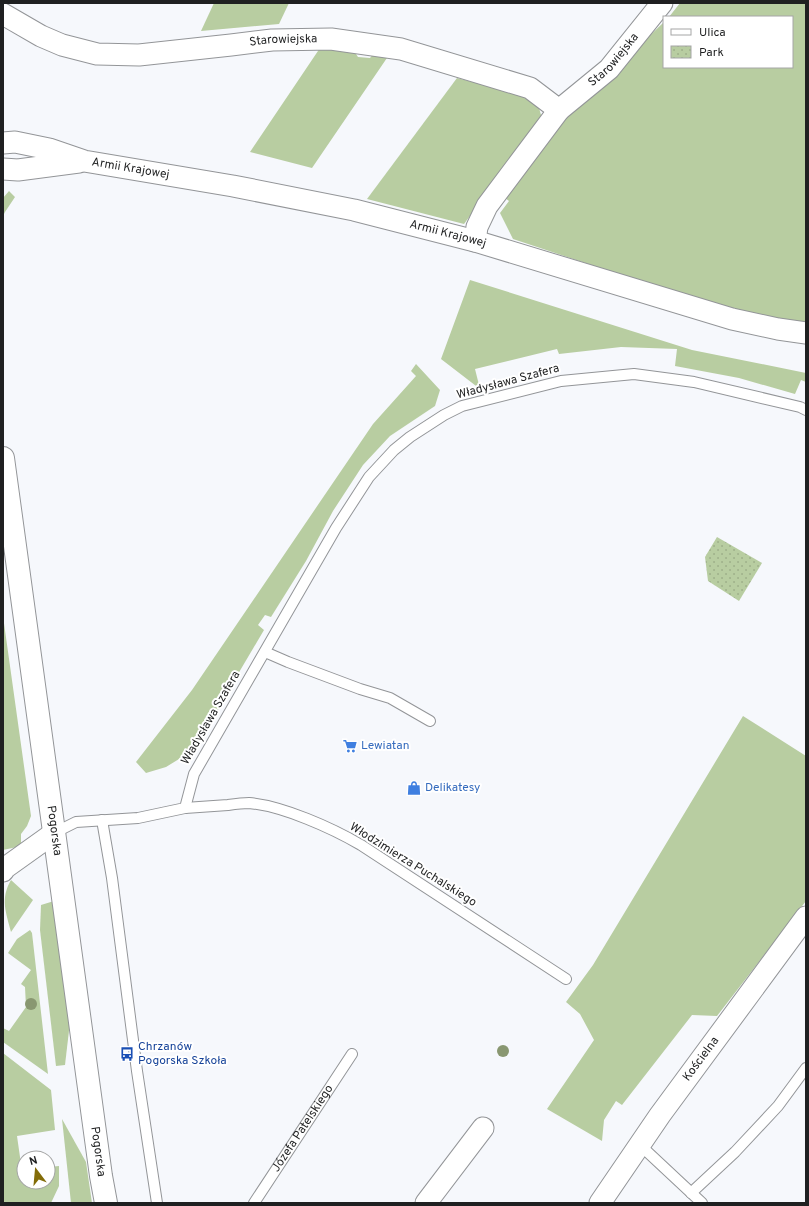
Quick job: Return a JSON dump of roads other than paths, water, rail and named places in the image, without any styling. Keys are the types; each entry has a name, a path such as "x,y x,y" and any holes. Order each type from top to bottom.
{"street":[{"name":"Starowiejska","path":"475,241 477,227 487,206 559,110 609,69 662,3"},
{"name":"Starowiejska","path":"3,14 41,36 62,45 97,54 140,55 272,40 331,38 401,49 530,88 559,110"},
{"name":"Armii Krajowej","path":"3,143 15,142 49,149 84,161 233,186 354,210 475,241 732,318 778,329 806,333"},
{"name":"Armii Krajowej","path":"3,169 18,170 84,161"},
{"name":"Pogorska","path":"3,458 101,1176 106,1203"},
{"path":"4,869 54,833"},
{"name":"Kościelna","path":"600,1203 660,1115 806,917"},
{"path":"426,1203 483,1128"}],"lane":[{"name":"Władysława Szafera","path":"185,808 194,774 336,528 369,477 394,450 410,437 444,415 462,406 561,381 634,374 694,382 789,404 806,410"},
{"path":"265,652 360,689 390,698 430,721"},
{"name":"Włodzimierza Puchalskiego","path":"185,808 249,803 283,811 320,824 361,845 566,979"},
{"path":"54,833 76,822 138,818 185,808"},
{"path":"102,820 112,878 137,1072 157,1203"},
{"name":"Józefa Patelskiego","path":"254,1203 352,1054"},
{"path":"691,1193 735,1152 778,1106 806,1068"},
{"path":"640,1144 702,1203"}],"place":[{"name":"Lewiatan","path":"350,746"},
{"name":"Delikatesy","path":"414,788"},
{"name":"Chrzanów Pogorska Szkoła","path":"127,1054"}]}
